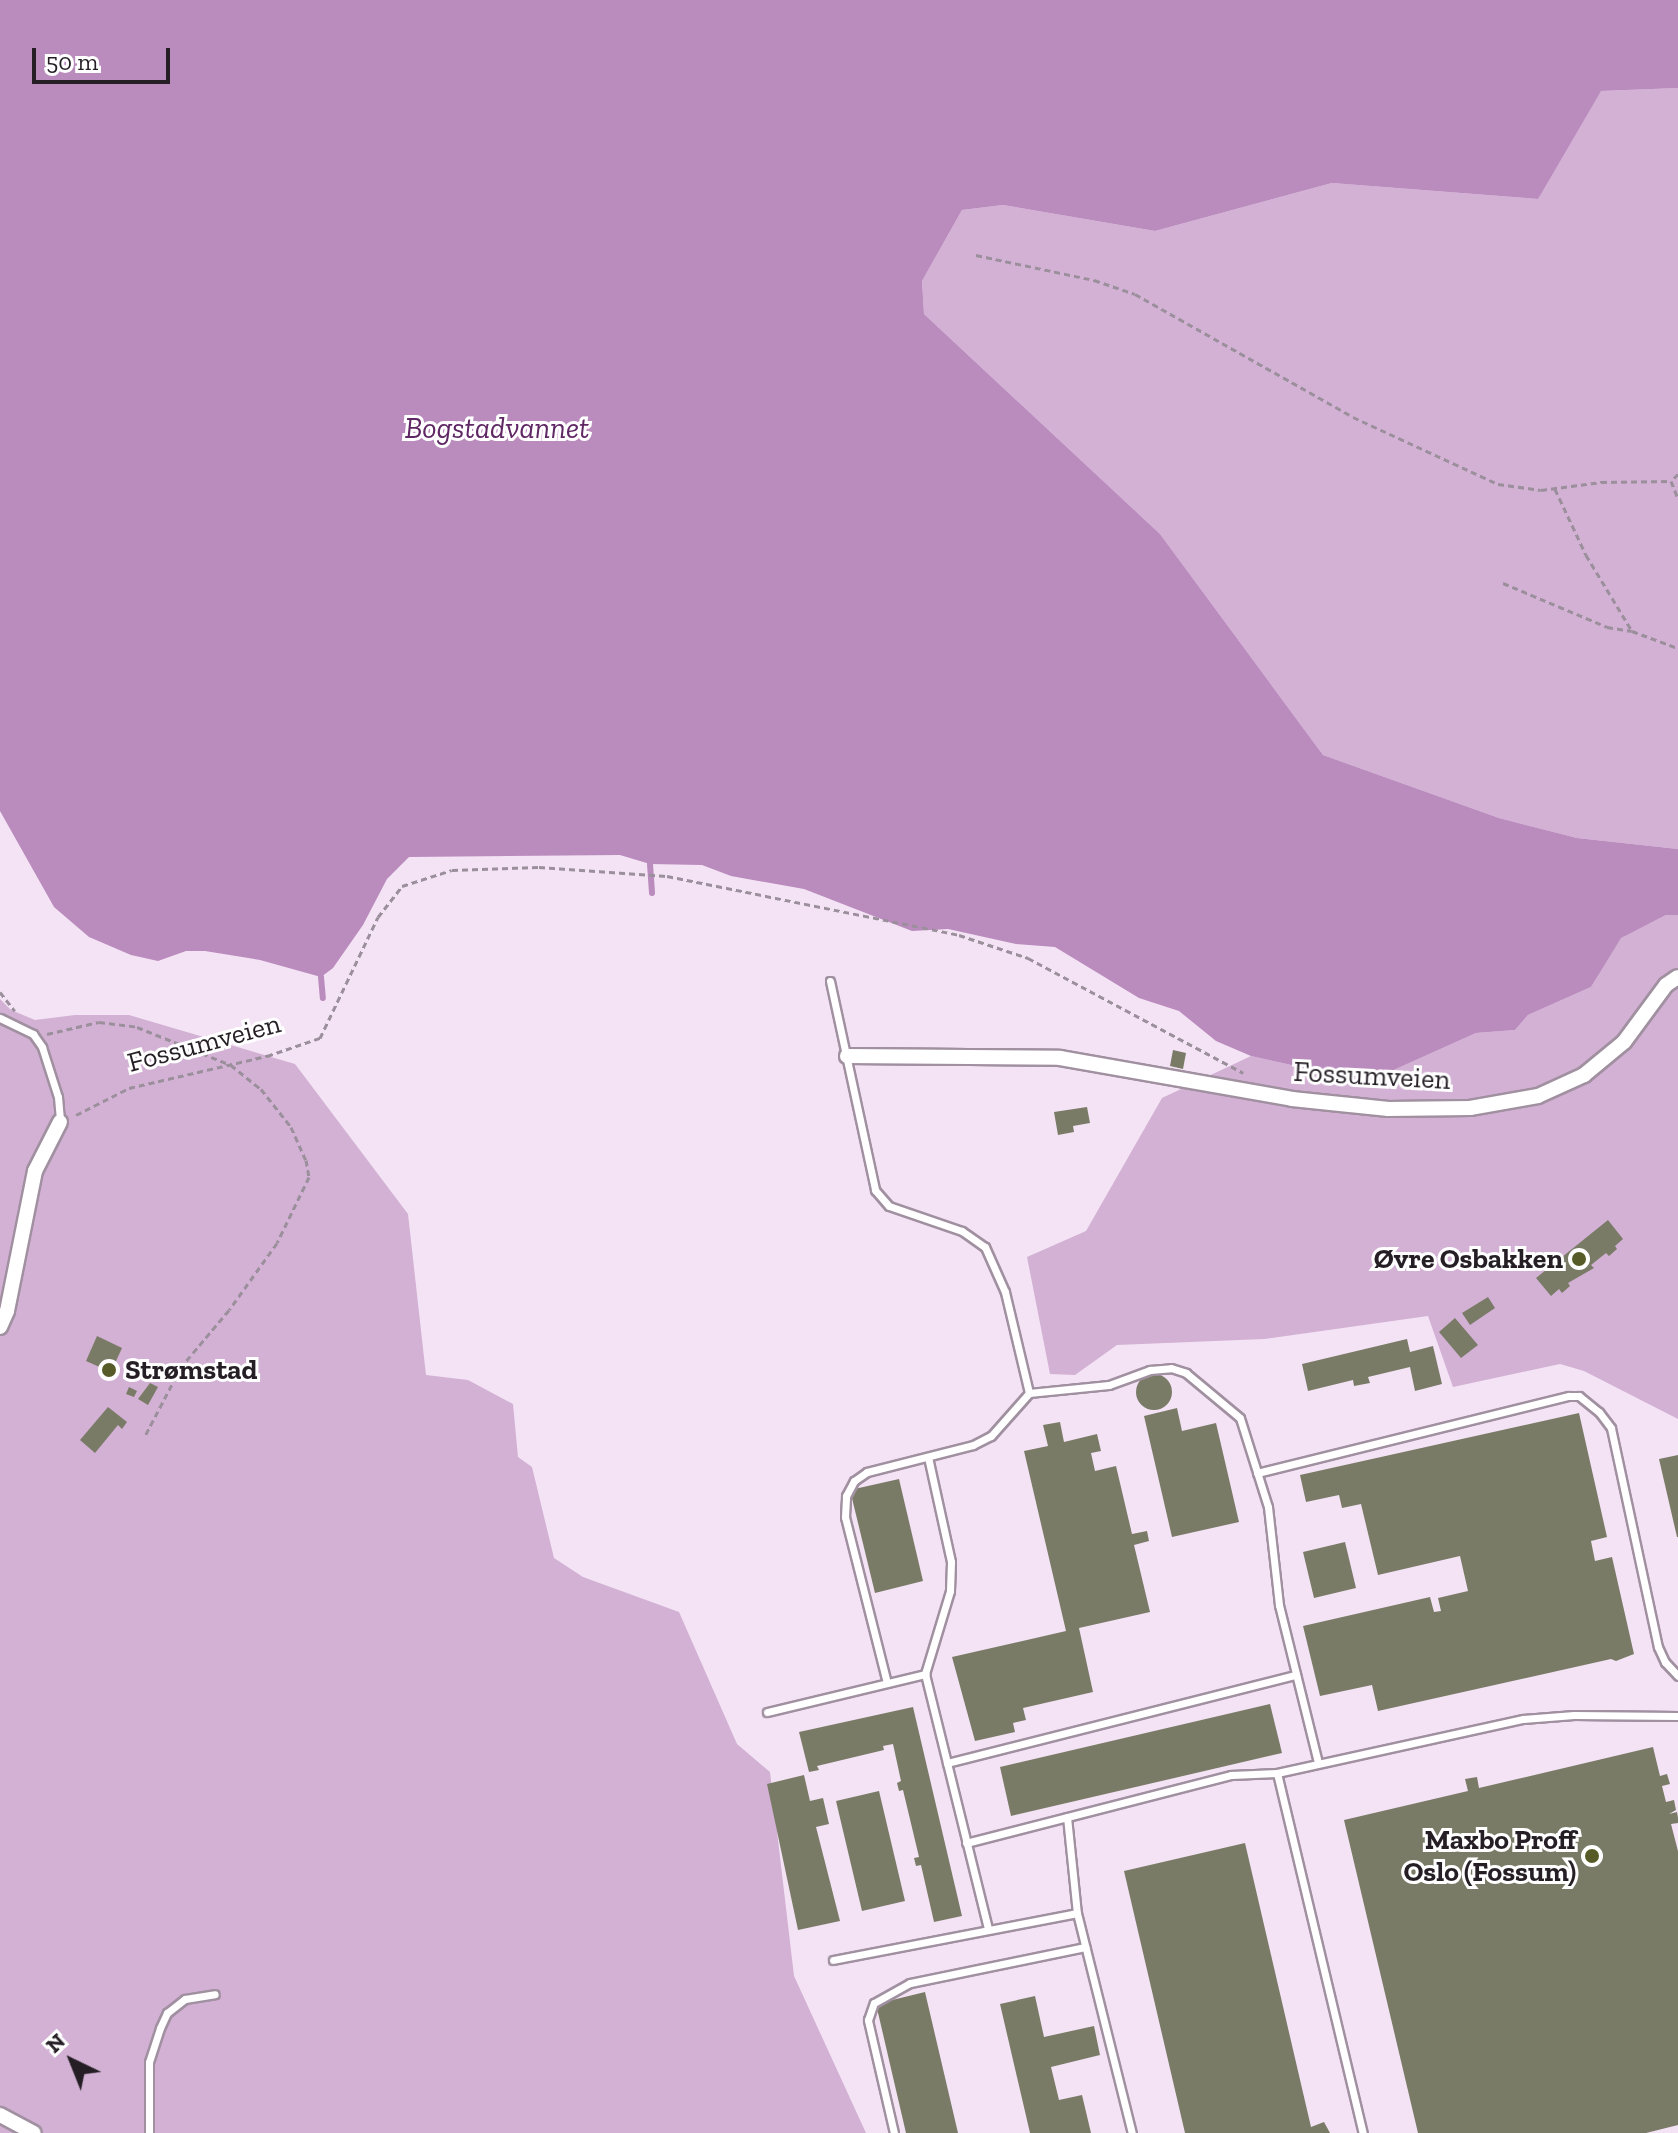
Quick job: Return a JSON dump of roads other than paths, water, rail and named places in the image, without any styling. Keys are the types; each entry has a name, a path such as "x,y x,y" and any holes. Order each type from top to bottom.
{"street":[{"name":"Fossumveien","path":"847,1056 1060,1058 1292,1099 1388,1109 1470,1108 1538,1096 1584,1075 1624,1042 1666,985 1678,977"},
{"path":"0,1327 7,1311 35,1171 60,1122"},
{"path":"0,2115 34,2133"}],"lane":[{"path":"830,981 875,1190 889,1206 962,1231 985,1247 1005,1292 1029,1393"},
{"path":"0,1018 33,1034 48,1061 58,1097 60,1122"},
{"path":"887,1683 845,1517 846,1496 854,1481 867,1472 928,1457 991,1436 1029,1393 1109,1385 1150,1370 1171,1368 1196,1381 1240,1418 1268,1507 1279,1605 1318,1763"},
{"path":"1257,1473 1579,1396 1599,1412 1611,1428 1658,1647 1665,1662 1678,1676"},
{"path":"928,1457 951,1562 950,1591 925,1674 988,1928"},
{"path":"767,1712 925,1674"},
{"path":"947,1763 1296,1675"},
{"path":"966,1843 1231,1775 1277,1773 1523,1719 1574,1715 1678,1716"},
{"path":"1277,1773 1363,2133"},
{"path":"1067,1817 1077,1913 1132,2133"},
{"path":"833,1960 1077,1913"},
{"path":"894,2133 868,2020 874,2003 910,1983 1085,1947"},
{"path":"149,2133 149,2062 167,2013 185,1999 215,1994"}],"water":[{"name":"Bogstadvannet","path":"0,0 1678,0 1678,88 1601,91 1538,199 1332,183 1155,231 1003,205 962,210 922,281 924,314 1160,534 1323,755 1499,818 1577,838 1678,849 1678,915 1666,915 1621,938 1591,987 1528,1015 1515,1030 1476,1033 1367,1082 1251,1056 1216,1041 1179,1011 1139,998 1055,947 1016,944 948,929 912,931 804,889 731,876 702,865 650,864 620,855 409,857 387,879 363,925 333,968 321,977 260,960 205,951 186,951 158,961 131,955 89,937 54,907 0,811"}],"waterway":[{"path":"650,864 652,893"},
{"path":"321,977 323,998"}],"place":[{"name":"Øvre Osbakken","path":"1579,1259"},
{"name":"Strømstad","path":"109,1370"},
{"name":"Maxbo Proff Oslo (Fossum)","path":"1592,1856"}]}
